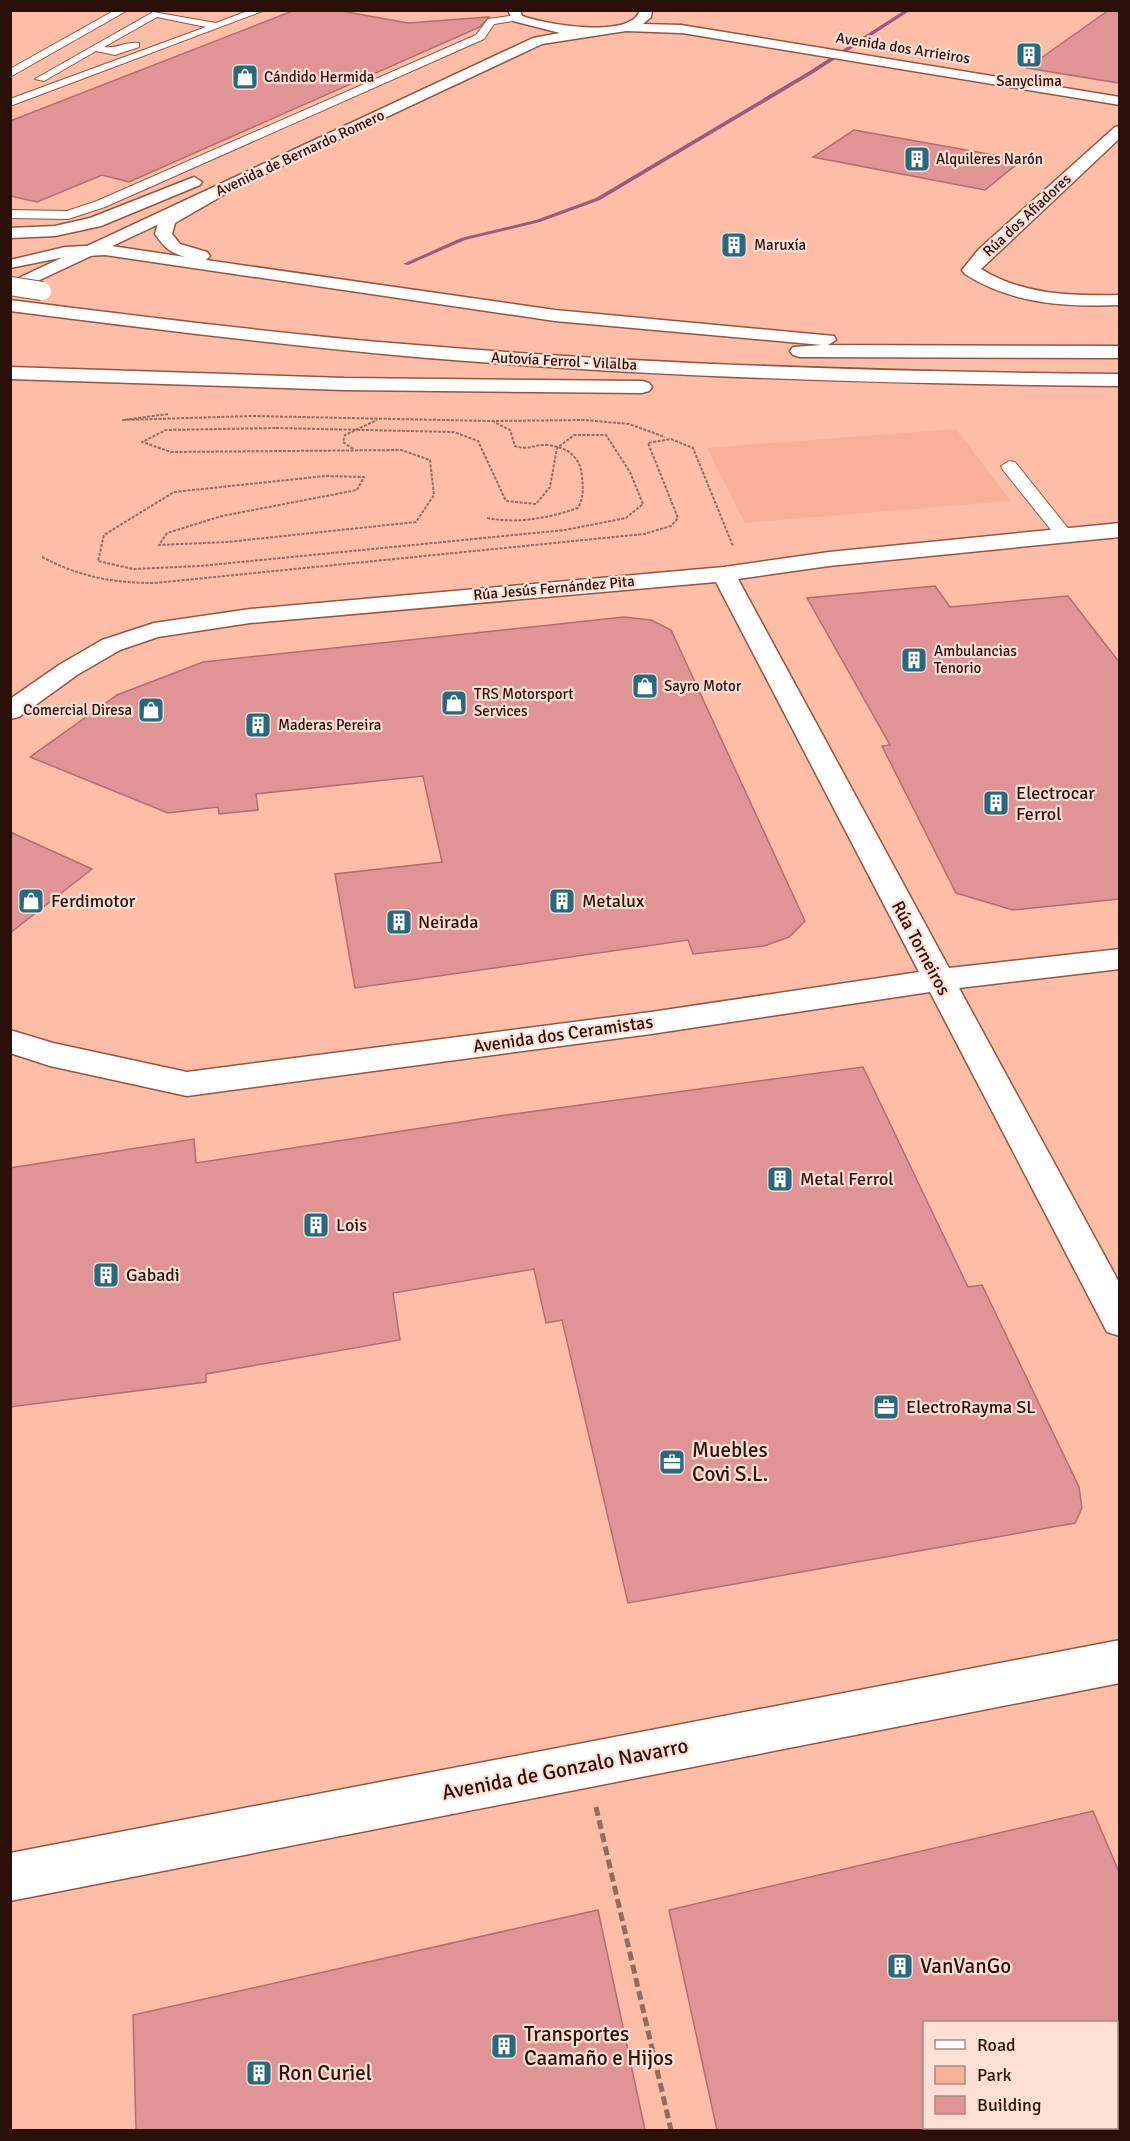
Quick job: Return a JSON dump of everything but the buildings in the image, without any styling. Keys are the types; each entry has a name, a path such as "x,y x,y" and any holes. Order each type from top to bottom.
{"main road":[{"path":"511,36 518,16 556,30 594,31 634,24 647,12 681,29"},
{"path":"620,27 681,29"},
{"name":"Avenida dos Arrieiros","path":"681,29 1119,101"},
{"name":"Avenida de Bernardo Romero","path":"93,250 538,41 594,31"},
{"name":"Avenida de Bernardo Romero","path":"225,166 490,46"},
{"name":"Rúa dos Afiadores","path":"1119,130 985,253 971,270 1000,287 1028,294 1064,299 1119,300"},
{"name":"Avenida de Bernardo Romero","path":"10,233 54,231 95,222 199,179 42,268"},
{"path":"221,190 167,220 163,234 174,248 202,256 403,293"},
{"path":"10,239 28,243 42,268 66,293"},
{"path":"10,288 65,252 93,250 403,293 742,335 1083,352"},
{"path":"13,265 42,268"},
{"name":"Autovía Ferrol - Vilalba","path":"17,306 221,332 519,359 837,375 1119,380"},
{"name":"Autovía Ferrol - Vilalba","path":"659,345 838,352 1119,352"},
{"path":"10,373 379,384 976,390 1119,385"},
{"name":"Rúa Jesús Fernández Pita","path":"10,711 68,670 111,645 154,630 250,616 364,604 734,573 829,559 1119,530"},
{"name":"Rúa Torneiros","path":"734,573 937,980 1119,1321"},
{"name":"Avenida dos Ceramistas","path":"10,1041 51,1054 187,1084 639,1025 937,980 1119,959"},
{"name":"Avenida de Gonzalo Navarro","path":"10,1877 1119,1660"}],"lane":[{"path":"10,74 123,10"},
{"path":"10,103 260,10"},
{"path":"485,13 518,16"},
{"path":"10,97 156,14 217,26"},
{"path":"10,214 68,214 101,204 480,37 491,21 518,16"},
{"path":"94,48 115,52 197,22"},
{"path":"1010,466 1065,536"}],"path":[{"path":"168,414 123,420 252,416 608,421 629,424 693,448 734,573"},
{"path":"353,449 343,442 345,435 378,419"},
{"path":"487,518 503,522 550,518 578,508 584,495 578,456 568,450 547,445 535,450 515,446 510,430 490,421"},
{"path":"357,429 454,432 478,441 506,501 536,504 550,487 557,448 574,435 606,435 630,472 643,504 626,518 565,530 200,566 133,569 98,561 104,535 174,492 325,476 364,477 357,490 316,500 222,516 166,533 159,545 226,542 416,522 434,495 430,460 401,450 171,452 142,442 166,430 357,429"},
{"path":"42,557 81,577 101,582 155,583 624,538 671,526 678,518 648,443 657,438 669,438"},
{"path":"586,1765 671,2130"}],"shaded area":[{"path":"11,11 1119,11 1119,2130 11,2130"}],"green space":[{"path":"956,429 1011,501 745,523 707,448"}],"waterway":[{"path":"406,264 463,239 538,221 598,199 810,73 909,10"}],"place":[{"name":"Sanyclima","path":"1029,55"},
{"name":"Cándido Hermida","path":"245,77"},
{"name":"Alquileres Narón","path":"917,159"},
{"name":"Maruxía","path":"734,245"},
{"name":"Ambulancias Tenorio","path":"914,660"},
{"name":"Sayro Motor","path":"645,686"},
{"name":"TRS Motorsport Services","path":"454,703"},
{"name":"Comercial Diresa","path":"151,710"},
{"name":"Maderas Pereira","path":"258,725"},
{"name":"Electrocar Ferrol","path":"996,803"},
{"name":"Ferdimotor","path":"31,901"},
{"name":"Metalux","path":"562,901"},
{"name":"Neirada","path":"399,922"},
{"name":"Metal Ferrol","path":"780,1179"},
{"name":"Lois","path":"316,1225"},
{"name":"Gabadi","path":"106,1275"},
{"name":"ElectroRayma SL","path":"886,1407"},
{"name":"Muebles Covi S.L.","path":"672,1462"},
{"name":"VanVanGo","path":"900,1966"},
{"name":"Transportes Caamaño e Hijos","path":"504,2046"},
{"name":"Ron Curiel","path":"259,2073"}]}
